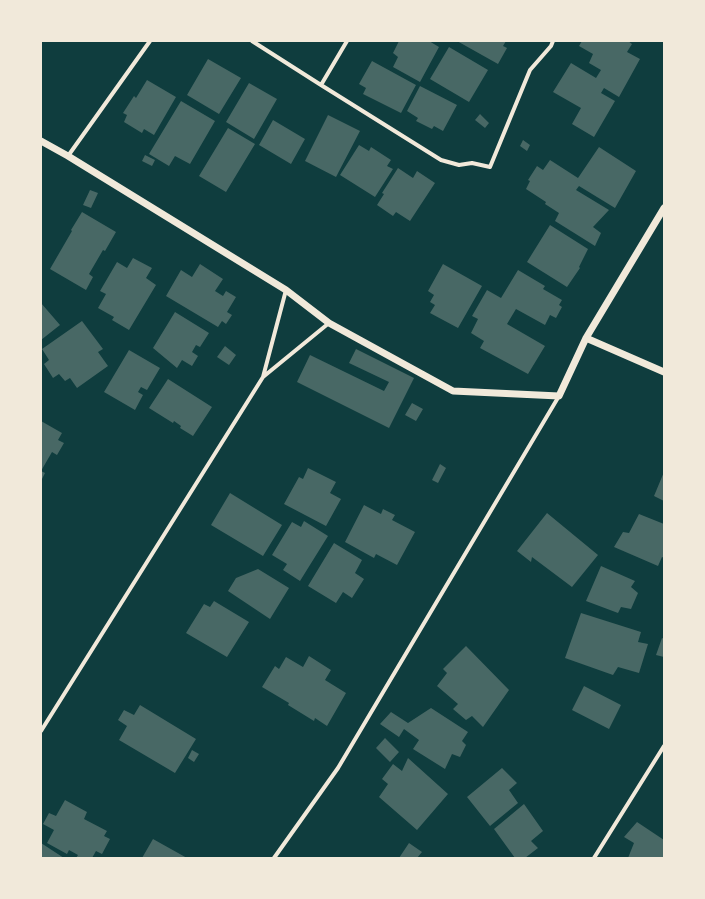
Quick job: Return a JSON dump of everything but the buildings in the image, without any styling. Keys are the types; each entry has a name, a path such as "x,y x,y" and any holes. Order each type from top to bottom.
{"street":[{"path":"68,156 150,41"},
{"path":"252,41 321,86 442,160 459,165 472,163 490,167 530,70 551,46 553,41"},
{"path":"321,86 347,41"},
{"path":"41,141 68,156 286,290 329,323 454,391 558,396"},
{"path":"274,858 338,768 558,396 586,338 664,208"},
{"path":"41,731 263,377 286,290"},
{"path":"263,377 329,323"},
{"path":"586,338 664,372"},
{"path":"594,858 664,746"}]}
